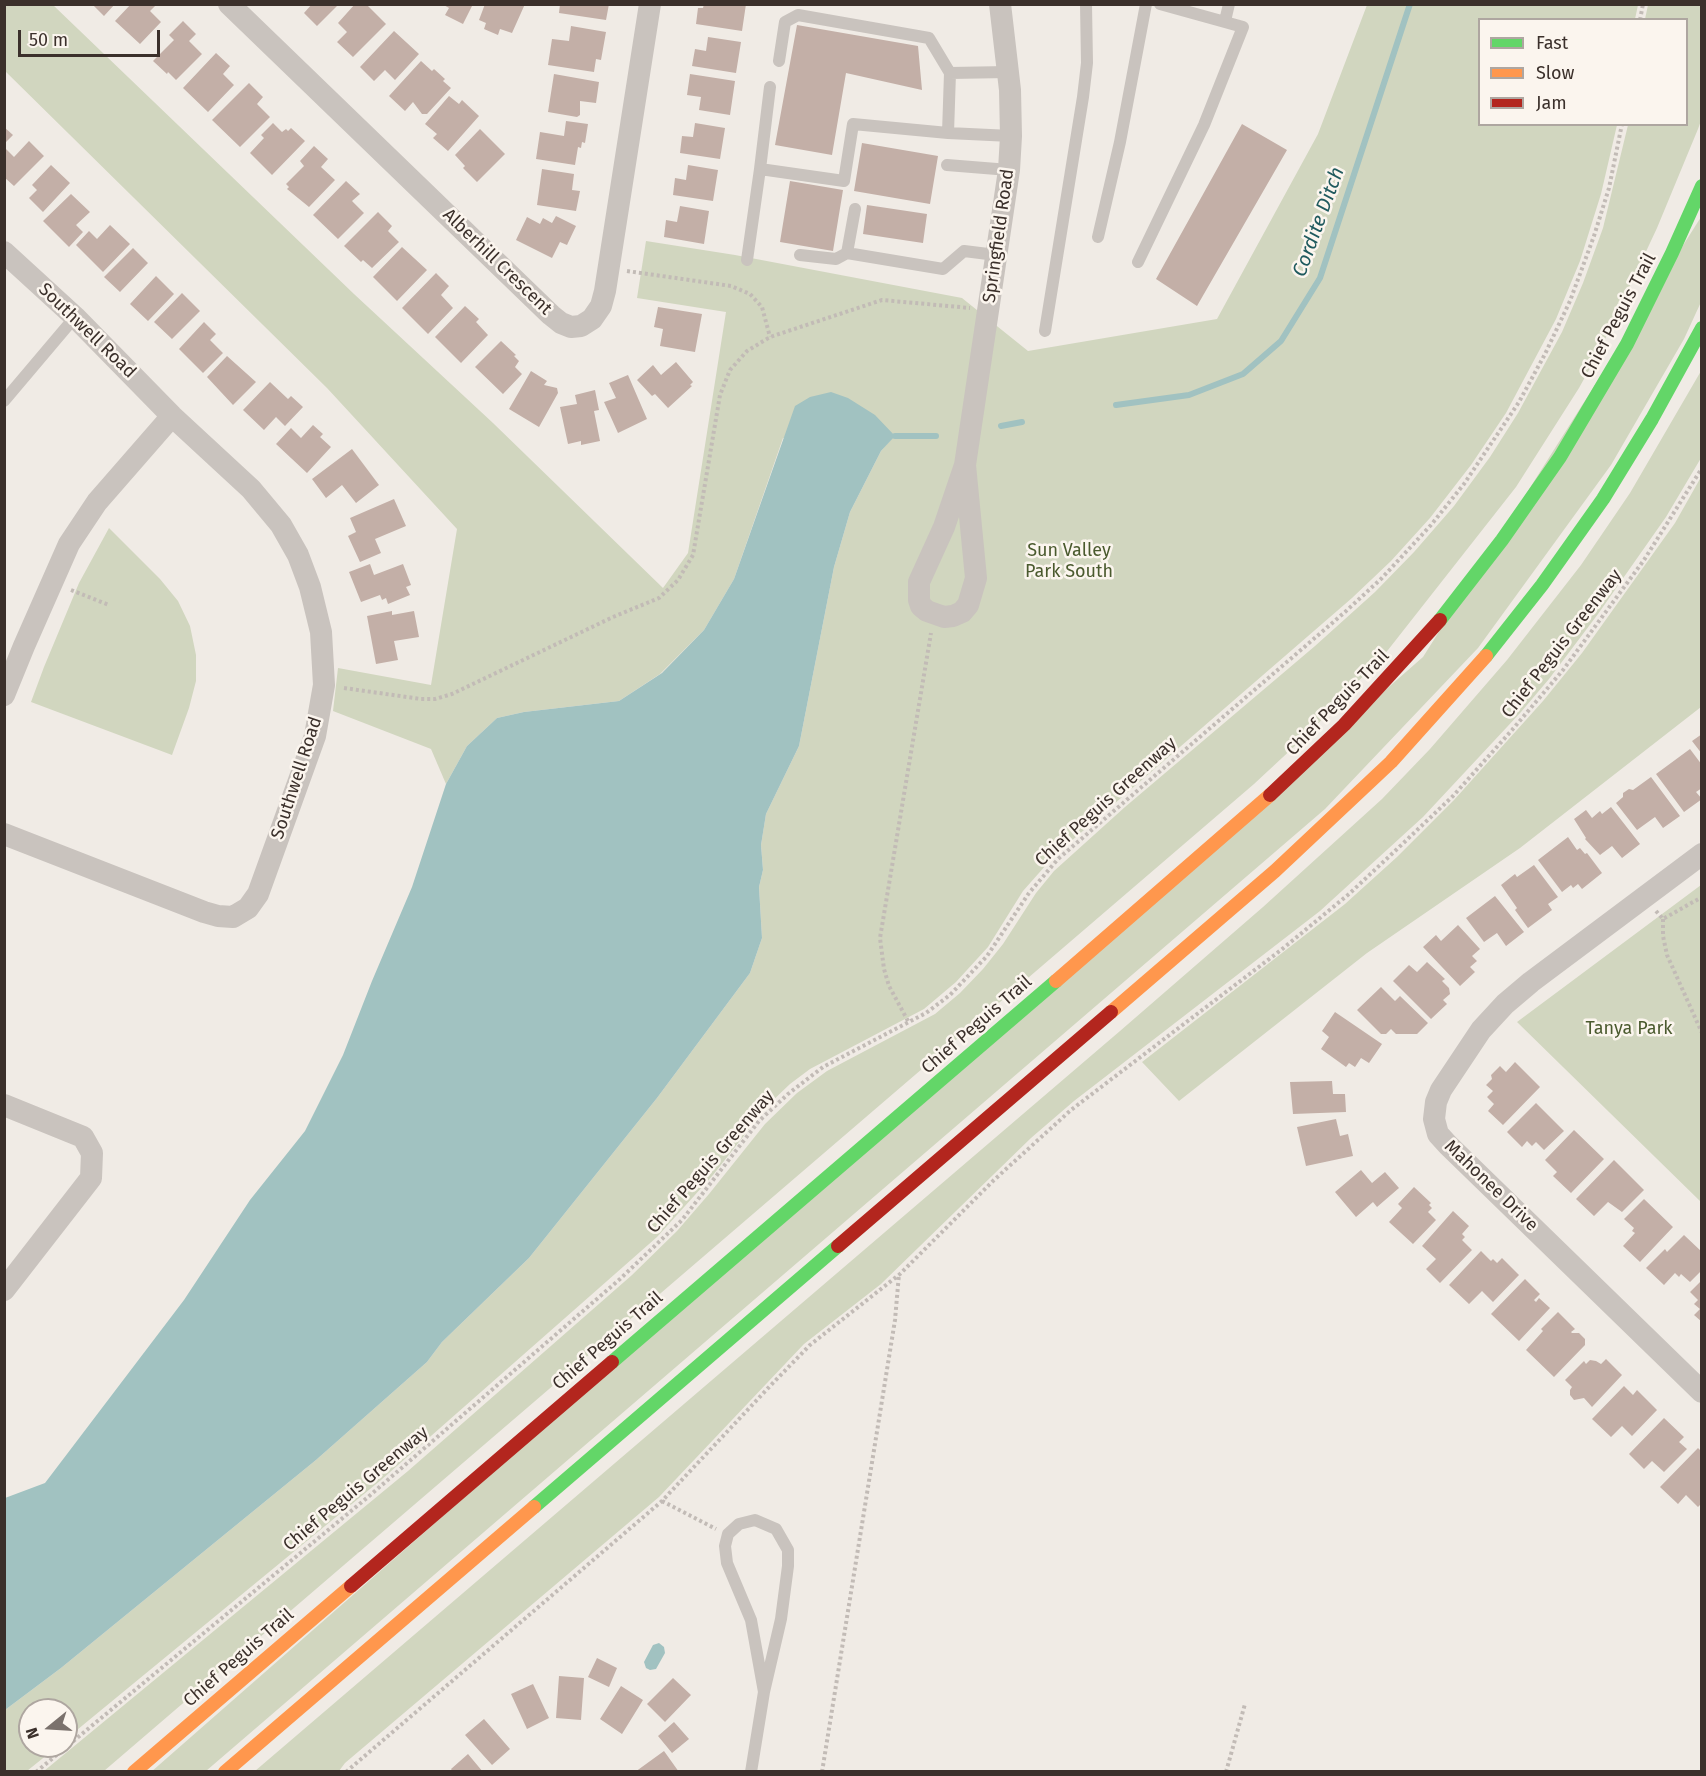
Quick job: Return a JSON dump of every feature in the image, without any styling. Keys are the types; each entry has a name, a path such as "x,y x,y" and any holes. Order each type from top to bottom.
{"main road":[{"name":"Chief Peguis Trail","path":"134,1772 1178,876 1279,788 1344,725 1438,622 1502,540 1560,457 1627,344 1672,253 1701,186"},
{"path":"225,1772 1275,871 1390,762 1493,648 1542,585 1603,499 1653,419 1701,328"}],"street":[{"name":"Alberhill Crescent","path":"229,4 561,323 571,327 582,326 592,319 601,306 650,4"},
{"name":"Springfield Road","path":"965,465 976,578 972,596 962,612 954,616 934,614 921,606 919,582 944,527 965,465 1009,170 1011,136 1008,72 1000,4"},
{"name":"Southwell Road","path":"4,252 75,317 172,416 251,489 281,525 298,555 310,587 321,632 324,685 315,736 258,894 248,908 233,917 204,912 4,834"},
{"path":"4,695 69,544 96,502 172,416"},
{"name":"Mahonee Drive","path":"1701,854 1505,1004 1481,1030 1441,1090 1436,1102 1434,1119 1438,1134 1448,1145 1701,1392"},
{"path":"4,1105 83,1137 92,1153 90,1178 4,1290"}],"lane":[{"path":"1045,331 1083,97 1087,63 1086,4"},
{"path":"1098,237 1120,142 1146,4"},
{"path":"1138,262 1204,125 1243,27 1184,7 1160,4"},
{"path":"1225,21 1229,4"},
{"path":"778,61 785,22 798,15 929,38 950,73 948,133"},
{"path":"950,73 1008,72"},
{"path":"747,260 770,87"},
{"path":"760,169 844,181 853,124 1011,136"},
{"path":"947,165 1009,170"},
{"path":"847,253 855,209"},
{"path":"800,255 836,259 847,253 943,269 964,251 996,255"},
{"path":"4,401 75,317"},
{"path":"751,1772 764,1692 781,1619 788,1566 788,1550 776,1528 755,1521 739,1524 728,1534 725,1546 727,1563 752,1620 764,1692"}],"path":[{"name":"Chief Peguis Greenway","path":"36,1772 368,1497 628,1271 682,1220 759,1121 788,1094 823,1067 926,1013 950,996 976,970 1029,893 1058,859 1382,578 1423,534 1464,484 1519,402 1545,354 1570,301 1606,198 1622,126"},
{"path":"608,268 731,286 750,294 762,307 770,337"},
{"path":"324,685 435,699 452,694 613,617 659,598 678,580 693,555 720,395 730,370 747,351 770,337 882,300 988,310"},
{"name":"Chief Peguis Greenway","path":"346,1772 662,1501 810,1345 900,1274 1001,1173 1071,1110 1306,929 1381,865 1453,796 1563,670 1644,560 1701,468"},
{"path":"51,582 109,605"},
{"path":"908,1021 889,986 880,938 934,614"},
{"path":"1644,897 1663,919 1663,936 1667,955 1701,1033"},
{"path":"1663,919 1701,897"},
{"path":"822,1772 893,1331 900,1274"},
{"path":"662,1501 728,1534"},
{"path":"1226,1772 1245,1704"}],"green space":[{"name":"Sun Valley Park South","path":"5,5 53,5 354,294 493,423 663,588 688,553 726,312 637,298 646,241 735,255 962,298 1028,351 1217,319 1318,134 1367,5 1638,5 1635,18 1478,18 1478,126 1617,126 1601,194 1580,261 1556,319 1506,413 1471,465 1430,518 1391,561 1352,598 1054,856 1023,891 988,947 956,982 924,1009 810,1069 790,1084 768,1105 713,1175 657,1237 381,1480 78,1729 78,1698 21,1698 316,1460 427,1362 442,1342 529,1258 657,1098 750,973 762,938 759,887 763,870 761,845 766,814 799,746 834,567 850,512 881,451 894,436 783,438 734,579 704,630 660,674 619,701 524,712 497,718 467,746 446,784 431,749 333,711 338,668 431,685 457,529 327,388 5,71"},
{"path":"1648,5 1701,5 1702,118 1657,228 1600,350 1579,388 1516,487 1388,650 1311,731 1254,784 104,1771 44,1771 60,1758 78,1758 78,1743 408,1471 632,1275 677,1231 765,1124 797,1093 827,1071 935,1014 960,993 1003,944 1036,893 1054,871 1125,807 1315,646 1375,592 1414,552 1454,506 1490,457 1518,413 1562,332 1603,228 1628,126 1688,126 1688,18 1645,18"},
{"path":"1701,217 1701,302 1684,339 1611,465 1478,648 1325,809 206,1771 151,1772 1423,657"},
{"path":"1701,371 1701,458 1666,517 1549,679 1423,817 1320,911 1074,1101 1031,1138 881,1284 804,1344 659,1497 345,1763 339,1771 255,1771 1120,1031 1263,907 1382,799 1430,749 1507,660 1581,565 1630,493"},
{"path":"1701,477 1701,707 1520,848 1367,953 1179,1101 1142,1062 1345,904 1397,857 1454,800 1543,701 1582,653 1675,523"},
{"path":"109,528 160,579 178,601 190,626 196,655 196,681 172,755 31,702 79,583"},
{"name":"Tanya Park","path":"1701,885 1701,1202 1517,1022"},
{"name":"Sun Valley Park South","path":"18,1700 18,1758 43,1758 27,1771 5,1772 5,1710"}],"water":[{"path":"831,392 848,398 875,415 895,436 881,451 850,512 834,567 799,746 766,814 761,845 763,870 759,887 762,938 750,973 657,1098 529,1258 442,1342 427,1362 316,1460 61,1668 18,1698 5,1710 5,1498 45,1483 184,1300 250,1200 305,1131 343,1055 412,887 446,784 467,746 497,718 524,712 619,701 662,673 704,630 734,579 795,406 810,397"},
{"path":"659,1643 664,1647 665,1653 656,1669 650,1670 646,1668 644,1662 653,1645"}],"building":[{"path":"92,4 115,4 104,16"},
{"path":"131,4 157,4 150,11 161,22 140,44 115,21"},
{"path":"312,4 339,4 317,26 304,13"},
{"path":"355,4 366,4 386,24 353,57 337,42 347,32 338,23"},
{"path":"442,4 473,4 463,24 445,15 449,8"},
{"path":"485,4 525,4 512,33 500,29 498,35 484,29 486,23 479,20"},
{"path":"560,4 609,4 606,20 559,13"},
{"path":"704,4 746,4 742,31 696,24 698,8 703,8"},
{"path":"183,21 196,34 189,41 202,54 176,80 153,61 174,40 169,35"},
{"path":"797,25 918,46 922,90 846,73 832,155 775,145"},
{"path":"571,26 606,32 601,60 596,59 594,72 548,65 552,39 569,41"},
{"path":"394,31 419,54 395,80 385,70 374,81 360,67"},
{"path":"708,37 741,42 736,73 692,66 695,49 706,51"},
{"path":"216,53 230,66 223,74 234,85 208,112 183,88"},
{"path":"421,61 432,71 434,69 451,88 427,114 422,114 413,102 405,111 389,96"},
{"path":"554,74 599,82 596,103 580,101 580,115 577,117 548,112"},
{"path":"690,74 735,81 730,115 699,110 701,97 687,95"},
{"path":"249,83 263,97 257,104 270,117 240,147 212,120"},
{"path":"449,96 459,104 462,100 479,116 448,151 433,138 437,134 425,124"},
{"path":"566,121 588,124 585,143 582,142 581,148 578,147 575,165 536,159 540,132 564,136"},
{"path":"273,123 282,132 291,128 305,141 272,175 250,153 264,138 261,135"},
{"path":"695,123 725,128 720,159 680,153 682,136 693,137"},
{"path":"1242,124 1287,150 1197,306 1156,279"},
{"path":"4,127 13,135 4,144"},
{"path":"480,129 505,154 477,182 463,168 465,166 455,155"},
{"path":"29,141 44,156 14,186 4,177 4,151 6,149 14,157"},
{"path":"862,143 938,156 930,204 854,191"},
{"path":"314,146 328,159 321,167 335,180 309,207 287,189 289,187 286,184 304,166 300,161"},
{"path":"51,165 70,183 43,212 29,198 37,190 32,185"},
{"path":"688,165 718,170 713,201 673,195 675,178 686,180"},
{"path":"542,169 574,174 572,190 580,191 576,211 537,205"},
{"path":"346,181 360,194 352,201 364,213 338,239 313,215"},
{"path":"790,181 843,190 833,251 780,242"},
{"path":"71,194 90,212 76,225 83,232 69,247 43,221"},
{"path":"867,205 927,214 923,243 863,234"},
{"path":"680,206 709,211 704,244 664,237 666,220 677,222"},
{"path":"378,212 392,226 388,231 399,242 372,268 363,260 361,262 344,246"},
{"path":"556,216 576,226 567,245 560,242 552,258 516,240 527,217 540,224 543,218 552,223"},
{"path":"110,225 130,244 103,272 76,245 89,231 97,239"},
{"path":"402,247 427,270 397,301 373,277"},
{"path":"133,248 148,263 120,292 104,277"},
{"path":"436,273 449,286 441,295 453,308 428,334 402,308"},
{"path":"156,276 174,294 148,321 130,304"},
{"path":"182,293 200,311 172,339 154,322"},
{"path":"465,306 479,319 476,322 488,335 461,363 435,337"},
{"path":"658,307 702,314 695,352 660,346 663,329 654,327"},
{"path":"204,322 216,334 210,340 223,353 203,373 179,349"},
{"path":"501,341 516,355 514,356 519,361 515,367 522,374 503,394 475,367"},
{"path":"227,356 256,382 233,405 207,377"},
{"path":"676,362 693,382 690,385 692,386 668,408 655,394 652,396 637,380 653,365 661,375"},
{"path":"531,371 547,381 544,385 557,388 558,393 539,427 509,409"},
{"path":"628,375 647,419 618,433 604,402 616,398 609,383"},
{"path":"270,382 288,399 291,396 303,407 285,426 276,417 264,430 243,410"},
{"path":"595,390 599,410 594,411 600,441 581,445 581,441 568,444 560,407 577,404 575,395"},
{"path":"313,425 323,434 320,437 331,447 307,473 276,444 291,428 301,438"},
{"path":"352,449 379,485 356,503 342,485 326,498 312,479"},
{"path":"394,499 406,526 375,539 381,553 360,562 348,536 356,532 350,518"},
{"path":"370,564 374,575 403,564 411,585 406,587 410,595 388,604 386,598 382,600 380,595 361,602 349,572"},
{"path":"392,611 392,615 414,611 419,637 394,641 398,660 376,664 367,616"},
{"path":"1702,734 1702,754 1692,741"},
{"path":"1690,749 1702,765 1700,785 1702,788 1696,792 1702,799 1684,812 1656,774"},
{"path":"1651,777 1680,816 1663,828 1655,817 1637,830 1616,803 1623,797 1623,793 1629,789 1633,790"},
{"path":"1611,807 1640,844 1622,858 1612,846 1600,855 1585,839 1574,819 1586,810 1592,818 1600,811 1602,814"},
{"path":"1568,837 1577,850 1580,848 1585,854 1587,853 1602,873 1582,889 1578,884 1573,888 1571,885 1562,892 1538,860"},
{"path":"1534,865 1558,897 1548,904 1552,910 1528,928 1501,885 1515,874 1517,877"},
{"path":"1495,896 1524,932 1506,946 1497,933 1484,942 1466,918"},
{"path":"1458,925 1480,949 1472,956 1477,961 1470,967 1475,972 1460,986 1423,947 1436,935 1441,941"},
{"path":"1427,962 1445,979 1442,981 1449,988 1450,994 1443,1000 1447,1004 1431,1019 1393,981 1409,965 1417,972"},
{"path":"1381,987 1395,1001 1400,996 1428,1023 1417,1034 1396,1034 1391,1029 1386,1034 1381,1034 1357,1010"},
{"path":"1335,1012 1382,1044 1369,1063 1361,1058 1355,1067 1349,1063 1346,1067 1321,1049 1329,1037 1322,1031"},
{"path":"1515,1062 1540,1087 1503,1125 1488,1111 1494,1104 1487,1097 1493,1091 1486,1085 1492,1079 1491,1075 1500,1066 1506,1072"},
{"path":"1332,1081 1333,1094 1345,1094 1346,1112 1293,1114 1290,1082"},
{"path":"1536,1103 1564,1131 1544,1150 1536,1142 1532,1146 1527,1141 1522,1147 1507,1132"},
{"path":"1336,1119 1340,1136 1348,1134 1353,1156 1306,1166 1297,1127"},
{"path":"1574,1130 1604,1159 1571,1193 1553,1176 1557,1172 1545,1160"},
{"path":"1614,1160 1644,1190 1622,1212 1608,1202 1594,1216 1576,1199"},
{"path":"1361,1170 1372,1183 1385,1172 1399,1188 1377,1207 1373,1202 1356,1217 1335,1192"},
{"path":"1414,1187 1431,1203 1429,1205 1432,1208 1428,1212 1436,1220 1413,1244 1389,1222 1402,1208 1398,1204"},
{"path":"1644,1199 1673,1227 1640,1262 1623,1246 1635,1233 1632,1231 1634,1228 1624,1219"},
{"path":"1453,1211 1469,1226 1462,1234 1465,1237 1462,1240 1472,1250 1440,1283 1426,1269 1436,1259 1422,1246"},
{"path":"1684,1235 1702,1252 1702,1270 1690,1282 1681,1274 1679,1277 1675,1273 1664,1285 1646,1268 1665,1249 1667,1252"},
{"path":"1481,1251 1491,1261 1493,1259 1497,1263 1502,1258 1519,1275 1493,1302 1482,1291 1469,1304 1449,1285"},
{"path":"1525,1279 1540,1294 1534,1300 1536,1302 1539,1298 1550,1308 1519,1341 1491,1314"},
{"path":"1702,1280 1702,1322 1694,1315 1700,1309 1694,1304 1698,1300 1690,1292"},
{"path":"1558,1312 1575,1329 1572,1333 1579,1333 1585,1339 1585,1345 1554,1377 1526,1350 1543,1331 1541,1329"},
{"path":"1606,1359 1622,1375 1592,1407 1584,1398 1574,1400 1570,1395 1572,1387 1565,1380 1584,1361 1586,1364 1590,1360 1601,1364"},
{"path":"1624,1386 1633,1395 1637,1390 1657,1410 1632,1436 1622,1426 1611,1437 1592,1419"},
{"path":"1664,1418 1684,1437 1679,1442 1687,1449 1664,1472 1652,1461 1644,1469 1629,1454"},
{"path":"1698,1448 1702,1452 1702,1503 1698,1507 1686,1495 1678,1504 1660,1487"},
{"path":"597,1658 617,1668 609,1687 588,1677"},
{"path":"559,1676 584,1678 581,1720 556,1718"},
{"path":"673,1678 691,1695 665,1722 647,1704"},
{"path":"533,1684 549,1718 527,1729 511,1694"},
{"path":"621,1686 643,1700 622,1734 600,1719"},
{"path":"484,1719 510,1749 492,1765 465,1735"},
{"path":"674,1722 689,1739 672,1753 658,1736"},
{"path":"664,1751 679,1772 635,1772"},
{"path":"468,1754 483,1772 453,1772 451,1769"}],"waterway":[{"name":"Cordite Ditch","path":"1116,405 1189,395 1243,374 1281,341 1320,278 1410,4"},
{"name":"Cordite Ditch","path":"1001,426 1022,422"},
{"name":"Cordite Ditch","path":"895,436 936,436"}],"traffic: fast":[{"path":"1440,620 1502,540 1560,457 1627,344 1702,186"},
{"path":"1486,656 1542,585 1603,499 1652,419 1702,328"},
{"path":"612,1362 1056,981"},
{"path":"534,1507 838,1246"}],"traffic: slow":[{"path":"1111,1012 1275,871 1391,762 1486,656"},
{"path":"1056,981 1270,795"},
{"path":"225,1772 534,1507"},
{"path":"134,1772 351,1586"}],"traffic: jam":[{"path":"1270,795 1344,725 1440,620"},
{"path":"838,1246 1111,1012"},
{"path":"351,1586 612,1362"}]}
